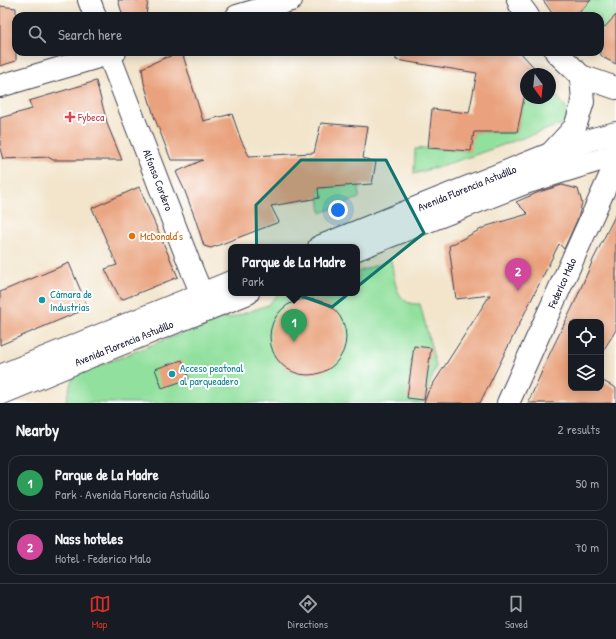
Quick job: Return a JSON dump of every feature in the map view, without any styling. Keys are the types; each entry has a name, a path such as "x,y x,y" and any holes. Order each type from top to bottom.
{"main road":[{"path":"89,0 94,12"},
{"path":"250,12 291,0"},
{"path":"518,0 525,12"},
{"path":"0,86 101,56"},
{"name":"Alfonso Cordero","path":"112,56 205,301"},
{"path":"560,56 582,76 616,88"},
{"path":"550,154 575,127 583,102 582,76"},
{"name":"Avenida Florencia Astudillo","path":"326,244 550,154 593,139 616,133"},
{"name":"Avenida Florencia Astudillo","path":"360,248 525,183 616,155"},
{"name":"Federico Malo","path":"508,403 616,163"},
{"name":"Avenida Florencia Astudillo","path":"0,394 96,354 205,301 228,284"},
{"name":"Avenida Florencia Astudillo","path":"0,376 205,301 232,296"}],"highlighted area":[{"path":"301,160 386,160 424,233 332,307 257,280 256,205"}],"green space":[{"path":"543,0 616,0 616,64 602,56 604,56 604,12 551,12"},
{"path":"556,95 567,109 565,123 469,157 414,174 415,149 428,148 470,151 474,132 517,132 523,104 556,104"},
{"path":"359,184 359,198 321,213 318,188"},
{"path":"391,260 396,284 401,296 410,303 420,304 436,366 423,403 65,403 73,376 220,318 231,318 268,305 276,296 336,296 336,298 345,301 346,296 360,296 360,271"}],"building":[{"path":"118,0 148,0 146,12 122,12"},
{"path":"543,0 591,0 580,12 551,12"},
{"path":"0,6 16,8 16,12 12,12 12,56 16,56 16,61 0,66"},
{"path":"616,15 616,64 602,56 604,56 604,28"},
{"path":"171,56 183,56 203,121 232,114 241,140 249,156 314,153 321,123 368,127 363,158 376,162 372,184 318,188 319,198 271,206 279,222 211,248 204,246 195,218 176,172 203,160 171,160 155,119 144,83 142,68"},
{"path":"396,56 524,56 535,68 520,68 520,104 523,104 517,132 474,132 471,151 428,148 432,109 469,113 477,73 396,60"},
{"path":"96,81 108,126 122,160 53,160 48,157 3,159 0,149 0,118 32,109 29,101"},
{"path":"562,185 578,189 582,203 578,218 564,249 559,244 480,403 424,403 428,392 490,295 456,299 449,246 487,226 528,214 516,202 539,192"},
{"name":"McDonald's","path":"139,187 178,277 121,300 105,269 117,265 92,208"},
{"path":"616,214 616,330 604,349 604,319 568,319 568,391 604,391 604,382 616,388 616,403 528,403 574,304 593,260"},
{"name":"Cámara de Industrias","path":"69,263 88,308 0,345 0,292"},
{"path":"308,299 322,302 335,310 343,323 346,337 343,351 335,364 322,372 308,375 294,372 281,364 273,351 270,337 273,323 281,310 294,302"},
{"path":"414,346 431,348 424,400 407,398"},
{"name":"Acceso peatonal al parqueadero","path":"182,360 189,379 162,388 155,369"}],"place":[{"name":"Fybeca","path":"70,117"},
{"name":"McDonald's","path":"132,236"},
{"name":"Nass hoteles","path":"518,291"},
{"name":"Cámara de Industrias","path":"42,300"},
{"name":"Parque de La Madre","path":"294,342"},
{"name":"Acceso peatonal al parqueadero","path":"172,374"}]}
